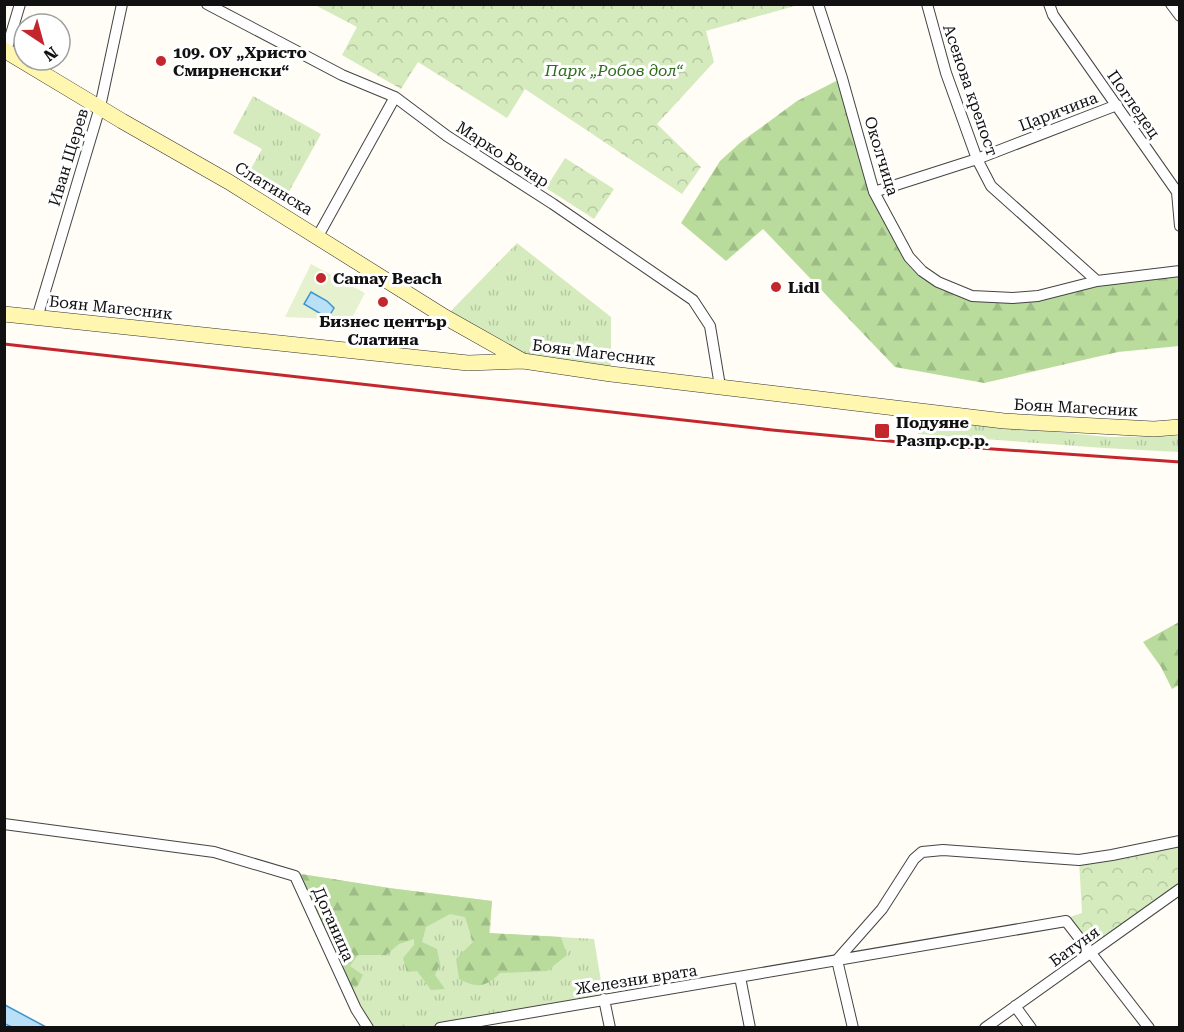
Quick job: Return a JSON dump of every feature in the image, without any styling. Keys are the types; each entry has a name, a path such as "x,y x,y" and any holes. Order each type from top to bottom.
{"street":[{"path":"5,50 20,4"},
{"name":"Иван Щерев","path":"37,318 100,107 122,4"},
{"name":"Марко Бочар","path":"207,4 342,75 395,98 447,136 553,204 693,300 710,326 720,386"},
{"name":"Околчица","path":"818,4 845,87 874,192 909,257 922,271 938,282 972,296 1013,298 1038,296 1097,281"},
{"name":"Асенова крепост","path":"927,4 946,73 977,159 992,186 1097,281"},
{"name":"Погледец","path":"1049,4 1053,15 1178,191 1179,226"},
{"path":"1171,4 1179,16"},
{"name":"Слатинска","path":"5,50 318,236 445,317 523,361"},
{"path":"318,236 395,98"},
{"name":"Царичина","path":"874,192 977,159 1117,105"},
{"path":"1097,281 1179,271"},
{"name":"Боян Магесник","path":"4,314 468,363 523,361 611,374 1004,421 1154,429 1179,427"},
{"name":"Доганица","path":"4,824 214,852 296,876 346,987 368,1028"},
{"path":"853,1028 837,960 882,909 914,859 922,852 943,850 1079,860 1179,841"},
{"name":"Батуня","path":"985,1028 1179,889"},
{"name":"Железни врата","path":"440,1028 1066,921 1092,952"},
{"path":"1092,952 1149,1028"},
{"path":"740,977 750,1028"},
{"path":"604,999 610,1028"},
{"path":"1015,1006 1030,1028"}],"green space":[{"name":"Парк „Робов дол“","path":"315,5 798,5 706,31 714,62 657,124 701,167 682,194 525,89 507,118 418,62 401,89 342,55 357,27"},
{"path":"842,78 869,169 909,257 938,282 993,298 1179,271 1179,346 1118,352 984,383 895,367 763,229 726,261 681,223 720,161 741,142 797,101"},
{"path":"253,96 321,134 286,197 247,176 262,149 233,133"},
{"path":"565,158 614,189 594,219 546,188"},
{"path":"517,243 611,317 611,374 523,361 445,317"},
{"name":"Camay Beach","path":"311,264 365,293 351,320 285,317"},
{"path":"903,417 1109,437 1179,436 1179,452 918,434 918,427 915,424 903,424"},
{"path":"1179,622 1179,685 1172,689 1161,667 1143,642"},
{"path":"1179,841 1179,886 1094,947 1070,917 1082,913 1079,860"},
{"path":"301,874 492,901 490,933 594,939 604,999 440,1027 368,1027 295,876"},
{"path":"301,874 492,901 489,933 561,937 567,955 547,971 500,973 485,984 471,984 459,979 456,959 473,942 465,917 450,914 426,927 422,942 437,949 440,964 435,975 445,989 431,990 417,971 407,972 403,958 414,945 414,939 399,944 386,955 358,955 350,966 363,975 357,987 350,988"}],"water":[{"path":"311,292 334,308 330,315 321,314 304,304"},
{"path":"5,1005 46,1027 12,1027 5,1024"}],"railway":[{"path":"4,344 772,430 921,444 1180,462"}],"place":[{"name":"109. ОУ „Христо Смирненски“","path":"161,61"},
{"name":"Camay Beach","path":"321,278"},
{"name":"Lidl","path":"776,287"},
{"name":"Бизнес център Слатина","path":"383,302"},
{"name":"Подуяне Разпр.ср.р.","path":"882,431"}]}
